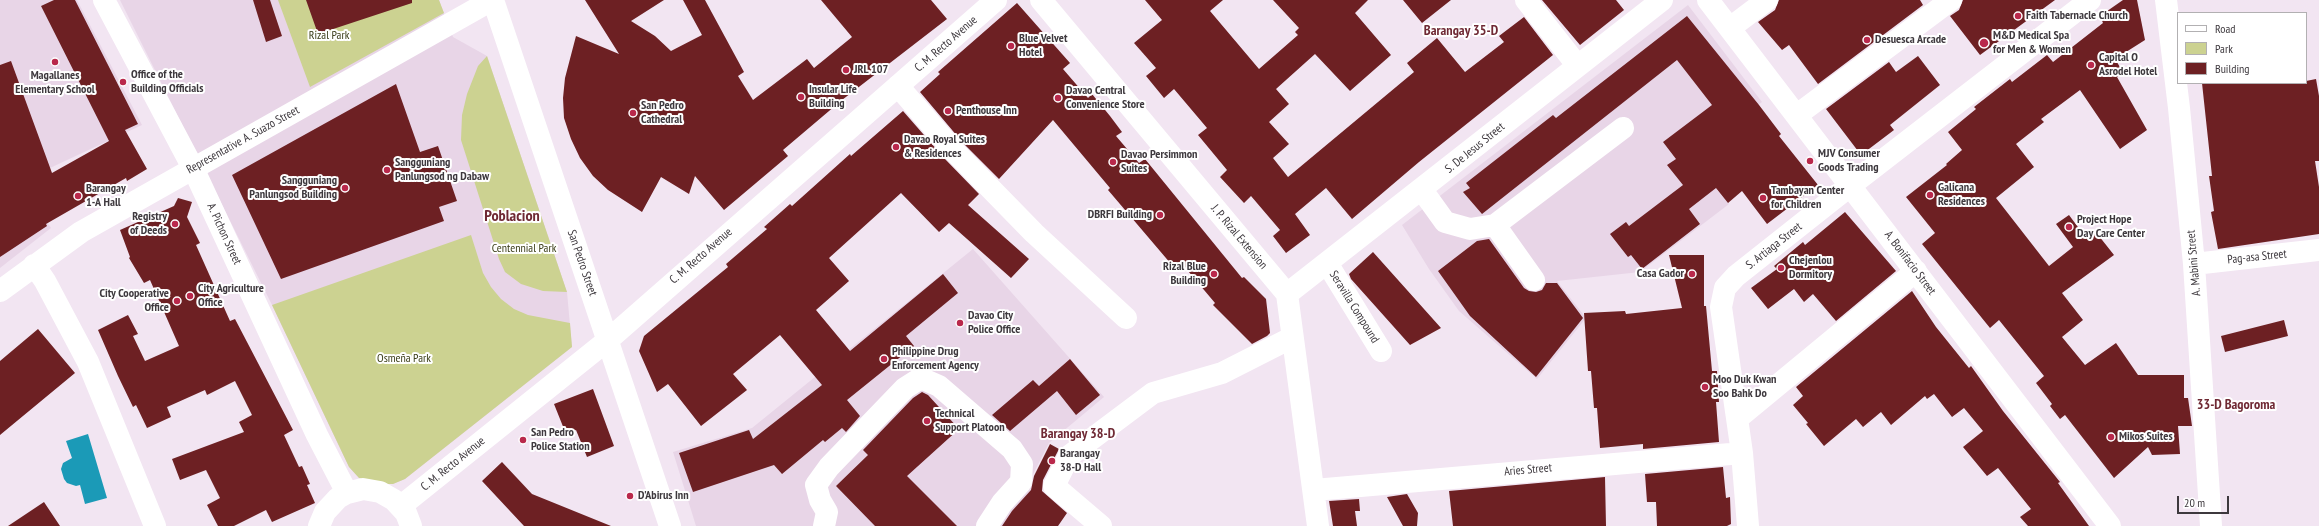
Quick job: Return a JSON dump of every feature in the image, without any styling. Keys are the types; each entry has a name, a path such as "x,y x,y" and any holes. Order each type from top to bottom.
{"street":[{"name":"A. Pichon Street","path":"104,0 193,168 317,435 346,493"},
{"name":"Representative A. Suazo Street","path":"0,291 28,269 81,232 493,0"},
{"name":"San Pedro Street","path":"493,0 670,526"},
{"name":"C. M. Recto Avenue","path":"400,506 608,340 996,0"},
{"name":"J. P. Rizal Extension","path":"1041,0 1287,294"},
{"path":"1526,0 1577,65"},
{"name":"S. De Jesus Street","path":"1287,294 1422,190 1577,65 1662,0"},
{"name":"A. Bonifacio Street","path":"1708,0 1851,185 2110,526"},
{"path":"1730,28 1767,0"},
{"path":"1797,115 1951,0"},
{"name":"S. Artiaga Street","path":"1748,526 1738,418 1721,307 1722,293 1736,276 2090,0"},
{"name":"A. Mabini Street","path":"2166,0 2179,108 2194,264 2212,526"},
{"path":"898,86 954,151 998,197 1065,262 1126,318"},
{"path":"1422,190 1445,222 1470,230 1495,225 1623,128"},
{"path":"1495,225 1534,280"},
{"name":"Pag-asa Street","path":"2194,264 2319,250"},
{"name":"Seravilla Compound","path":"1327,264 1381,351"},
{"path":"28,269 34,289 57,306 88,362 155,526"},
{"path":"1738,418 1916,271"},
{"path":"1287,294 1318,526"},
{"path":"1101,526 1054,486 1069,456 1153,392 1222,373 1292,338"},
{"path":"824,526 827,512 820,500 816,485 828,467 905,388 916,381 923,379 939,386 1012,449 1022,464 1021,482 987,526"},
{"name":"Aries Street","path":"1314,490 1742,453"},
{"path":"319,526 331,504 346,493 363,490 380,492 400,506 411,526"}],"shaded area":[{"name":"Magallanes Elementary School","path":"0,0 77,0 142,125 20,182 51,228 0,268"},
{"path":"120,0 439,0 453,37 487,56 567,292 572,347 405,479 393,484 359,478 349,467 272,305"},
{"path":"1688,5 1762,102 1708,144 1734,176 1717,190 1729,204 1640,272 1557,281 1586,318 1537,379 1459,311 1429,269 1402,225"},
{"name":"Davao City Police Office","path":"973,249 1104,397 1049,443 1027,486 1045,495 1031,526 696,526 673,452 752,428"}],"green space":[{"name":"Rizal Park","path":"278,0 439,0 444,13 310,87"},
{"name":"Centennial Park","path":"487,56 567,292 543,291 521,284 505,272 499,259 461,140 462,115 467,94 478,66"},
{"name":"Osmeña Park","path":"471,235 483,273 491,287 501,299 514,309 528,315 570,323 572,347 405,479 393,484 375,484 359,478 349,467 272,305"}],"water":[{"path":"88,434 107,498 85,504 80,485 76,486 67,483 61,469 63,463 72,458 66,441"}],"building":[{"path":"54,0 75,0 138,124 125,130 147,169 127,181 126,178 46,224 47,226 0,257 0,65 11,61 52,173 109,141 41,6"},
{"path":"253,0 270,0 282,36 266,42"},
{"path":"306,0 412,0 412,3 318,34"},
{"path":"585,0 664,0 631,21 655,36 671,51 702,35 683,0 705,0 744,72 738,76 753,100 807,59 814,68 852,37 821,0 931,0 947,19 842,100 783,150 788,156 724,210 695,176 689,194 661,177 642,212 608,190 593,176 580,158 571,139 564,118 563,98 565,78 576,36 619,54"},
{"path":"1145,0 1223,0 1210,11 1259,69 1298,35 1295,32 1299,28 1273,0 1368,0 1355,13 1391,55 1350,91 1315,54 1276,89 1289,104 1269,122 1289,144 1273,158 1288,177 1414,72 1407,63 1437,38 1465,72 1504,42 1499,36 1524,17 1553,55 1419,162 1352,219 1326,188 1295,214 1310,235 1286,253 1273,236 1280,230 1251,196 1244,203 1220,177 1227,170 1198,135 1207,128 1174,89 1164,98 1146,76 1156,68 1134,43 1162,20"},
{"path":"1403,0 1451,0 1422,23"},
{"path":"1542,0 1616,0 1624,10 1580,45"},
{"path":"1779,0 1920,0 1923,5 1818,84 1789,45 1782,50 1758,22 1775,10"},
{"path":"1963,0 2055,0 1980,55 1950,16 1959,10"},
{"path":"2123,0 2137,0 2145,40 2115,59 2123,72 2117,77 2147,130 2120,149 2080,90 2041,119 2044,122 2016,144 2034,167 1996,198 2049,266 2073,247 2056,224 2069,215 2086,238 2095,231 2114,255 2062,293 2083,320 2062,337 2085,365 2116,343 2138,375 2184,375 2184,398 2188,398 2192,426 2178,426 2180,454 2152,455 2148,447 2114,478 2065,415 2060,419 2050,406 2052,404 2036,383 2044,376 1999,320 1990,328 1922,244 1935,233 1906,197 1947,165 1946,164 1962,150 1948,132 1976,109 1974,107 2010,79 2012,82 2047,55 2053,62 2103,23 2100,16"},
{"path":"1017,3 1070,63 1063,69 1088,98 1092,94 1122,132 1116,136 1139,163 1145,159 1242,278 1244,277 1266,299 1270,333 1267,336 1252,344 1213,305 1215,303 1183,265 1177,271 1108,190 1110,188 1053,120 999,179 963,143 920,92 940,74 938,72"},
{"path":"1687,16 1759,105 1781,134 1779,136 1818,185 1767,224 1742,191 1728,203 1716,188 1689,209 1700,224 1642,269 1631,255 1628,257 1610,234 1626,222 1629,226 1683,185 1667,165 1676,159 1663,142 1712,105 1677,60 1482,214 1463,192 1470,188 1466,183 1553,115 1556,118"},
{"path":"1918,56 1940,85 1890,125 1894,130 1861,155 1826,109 1889,62 1896,72"},
{"path":"2316,79 2319,96 2319,161 2315,161 2319,187 2319,234 2218,249 2211,212 2214,211 2209,176 2212,176 2202,84 2307,84 2307,81"},
{"name":"Sangguniang Panlungsod Building","path":"396,84 420,152 438,146 457,201 439,207 444,221 281,279 232,175"},
{"path":"903,111 945,159 979,194 968,205 1029,259 1011,278 949,223 939,232 901,193 829,258 849,281 816,310 850,351 943,274 958,293 906,336 914,346 847,400 860,416 846,432 842,428 825,442 823,440 782,474 774,465 693,492 679,453 749,430 753,439 822,385 780,335 733,374 747,390 701,426 668,384 657,392 639,351 644,336 728,267 726,264 767,229 764,227 790,204 792,206 850,154 851,156"},
{"path":"178,198 192,202 187,217 200,243 196,245 230,321 235,319 293,430 284,435 299,467 302,466 310,484 307,485 315,503 272,522 266,510 234,526 218,526 207,505 220,498 206,470 180,480 172,459 244,432 239,422 252,415 235,381 207,395 205,390 167,407 171,417 147,428 136,405 133,407 98,330 128,315 138,334 133,336 145,361 179,346 150,280 144,283 129,258 130,257 120,230 174,206"},
{"path":"1845,212 1896,271 1836,321 1813,294 1804,302 1794,289 1768,309 1751,288 1777,269 1774,266 1803,242 1805,245"},
{"path":"1489,239 1524,288 1529,291 1536,292 1542,290 1546,283 1557,283 1583,318 1536,377 1470,316 1438,271 1477,241"},
{"path":"1373,252 1441,328 1410,345 1351,279 1349,274"},
{"path":"1669,255 1704,255 1704,306 1706,306 1712,371 1717,371 1719,402 1716,402 1719,442 1643,449 1643,444 1600,448 1597,408 1594,408 1591,371 1588,371 1584,313 1625,311 1626,314 1682,308"},
{"path":"1912,291 1936,327 1969,368 1971,366 2003,411 2060,482 2058,483 2089,526 2028,526 2020,517 2031,509 1998,468 1987,476 1963,447 1983,431 1964,408 1952,417 1934,394 1927,399 1925,396 1891,425 1881,412 1863,427 1856,419 1824,446 1806,424 1808,423 1793,405 1803,396 1796,387"},
{"path":"2284,320 2288,336 2225,352 2221,336"},
{"path":"38,329 75,373 0,435 0,361"},
{"path":"1070,359 1100,395 1076,415 1057,391 1010,431 992,415 1033,380 1039,386"},
{"path":"593,389 614,446 587,457 576,430 566,434 554,404"},
{"path":"922,392 928,395 959,429 907,476 957,526 875,526 836,486 868,455 863,450 913,398"},
{"path":"1050,444 1059,449 1043,480 1042,491 1067,513 1058,526 1002,526 1012,511 1031,490 1034,476"},
{"path":"502,462 532,494 611,526 524,526 482,481"},
{"path":"1723,467 1726,498 1730,497 1731,524 1727,526 1657,526 1656,502 1647,502 1645,474"},
{"path":"1605,477 1606,526 1453,526 1449,491"},
{"path":"1407,494 1418,513 1417,526 1403,526 1387,497"},
{"path":"1359,499 1360,511 1355,511 1357,526 1333,526 1329,501"},
{"path":"44,502 60,526 8,526"}],"place":[{"name":"Faith Tabernacle Church","path":"2018,16"},
{"name":"Desuesca Arcade","path":"1867,40"},
{"name":"M&D Medical Spa for Men & Women","path":"1984,43"},
{"name":"Blue Velvet Hotel","path":"1011,46"},
{"name":"Magallanes Elementary School","path":"55,62"},
{"name":"Capital O Asrodel Hotel","path":"2091,65"},
{"name":"JRL 107","path":"846,70"},
{"name":"Office of the Building Officials","path":"123,82"},
{"name":"Insular Life Building","path":"801,97"},
{"name":"Davao Central Convenience Store","path":"1058,98"},
{"name":"Penthouse Inn","path":"948,111"},
{"name":"San Pedro Cathedral","path":"633,113"},
{"name":"Davao Royal Suites & Residences","path":"896,147"},
{"name":"MJV Consumer Goods Trading","path":"1810,161"},
{"name":"Davao Persimmon Suites","path":"1113,162"},
{"name":"Sangguniang Panlungsod ng Dabaw","path":"387,170"},
{"name":"Sangguniang Panlungsod Building","path":"345,188"},
{"name":"Galicana Residences","path":"1930,195"},
{"name":"Barangay 1-A Hall","path":"78,196"},
{"name":"Tambayan Center for Children","path":"1763,198"},
{"name":"DBRFI Building","path":"1160,215"},
{"name":"Registry of Deeds","path":"175,224"},
{"name":"Project Hope Day Care Center","path":"2069,227"},
{"name":"Chejenlou Dormitory","path":"1781,268"},
{"name":"Rizal Blue Building","path":"1214,274"},
{"name":"Casa Gador","path":"1692,274"},
{"name":"City Agriculture Office","path":"190,296"},
{"name":"City Cooperative Office","path":"177,301"},
{"name":"Davao City Police Office","path":"960,323"},
{"name":"Philippine Drug Enforcement Agency","path":"884,359"},
{"name":"Moo Duk Kwan Soo Bahk Do","path":"1705,387"},
{"name":"Technical Support Platoon","path":"927,421"},
{"name":"Mikos Suites","path":"2111,437"},
{"name":"San Pedro Police Station","path":"523,440"},
{"name":"Barangay 38-D Hall","path":"1052,461"},
{"name":"D'Abirus Inn","path":"630,496"}],"district":[{"name":"Barangay 35-D","path":"1461,31"},
{"name":"Poblacion","path":"512,216"},
{"name":"33-D Bagoroma","path":"2236,405"},
{"name":"Barangay 38-D","path":"1078,434"}]}
